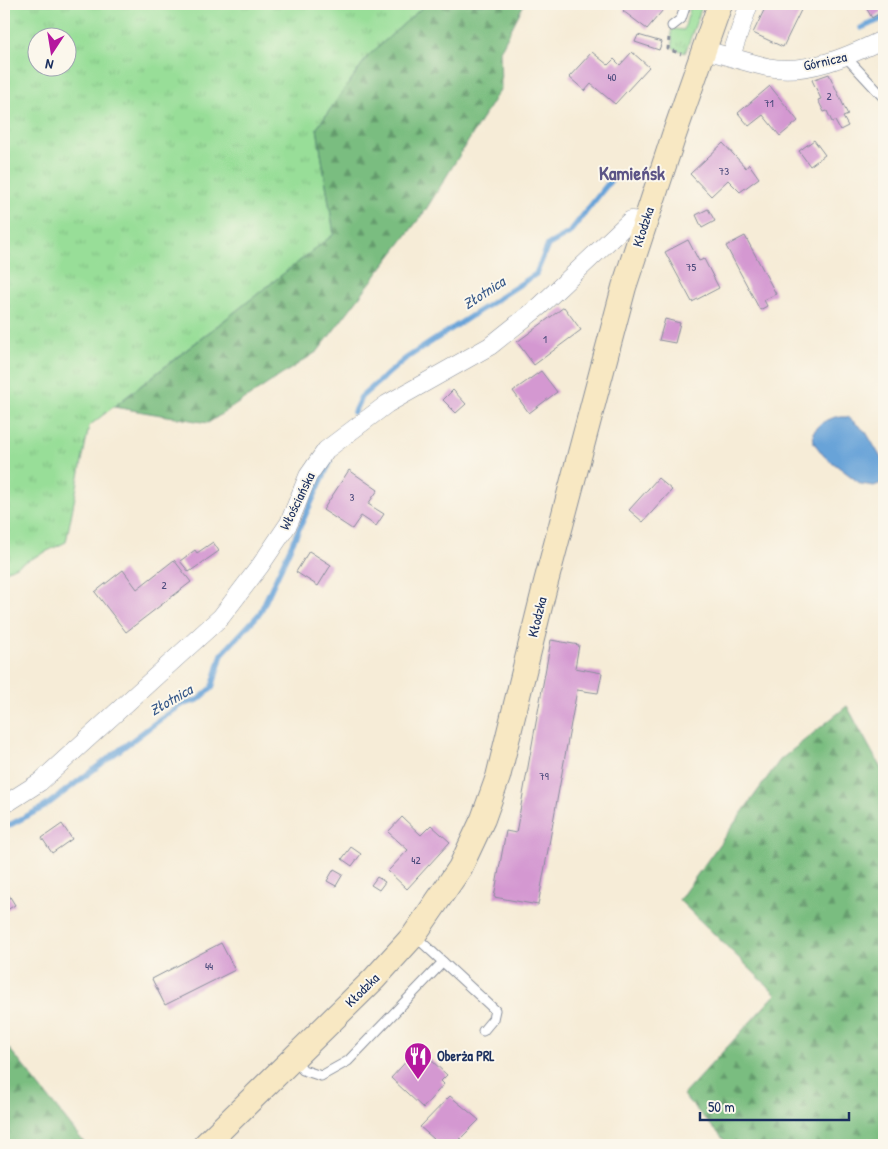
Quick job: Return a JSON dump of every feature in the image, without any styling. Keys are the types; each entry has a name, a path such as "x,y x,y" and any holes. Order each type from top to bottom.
{"main road":[{"name":"Kłodzka","path":"205,1145 374,979 414,935 460,868 483,819 498,777 548,573 624,288 695,53 720,4"}],"street":[{"path":"731,56 749,4"},
{"name":"Górnicza","path":"695,53 731,56 768,67 801,68 846,57 884,39"},
{"name":"Włościańska","path":"4,805 40,782 221,617 260,566 289,523 308,476 326,450 388,404 490,346 540,306 631,220 645,221"}],"lane":[{"path":"672,26 681,19 686,4"},
{"path":"846,57 884,98"},
{"path":"414,935 495,1010 493,1019 483,1031"},
{"path":"294,1058 303,1070 321,1076 348,1061 443,962"}],"path":[{"path":"668,49 695,53"}],"green space":[{"path":"4,4 426,4 368,56 317,128 334,234 89,426 66,542 4,572"},
{"path":"426,4 524,4 500,51 501,88 425,211 318,351 208,423 114,407 334,234 317,128 368,56"},
{"path":"691,4 703,4 685,53 673,48 671,31 673,29 684,30"},
{"path":"847,706 884,774 884,1145 729,1145 683,1095 776,994 679,900 780,760"},
{"path":"4,1042 86,1145 4,1145"}],"water":[{"path":"835,417 848,417 866,432 884,463 884,482 874,486 861,484 824,456 814,443 813,432 823,422"}],"building":[{"path":"629,4 668,4 647,29 623,11"},
{"path":"767,4 804,4 783,47 753,33"},
{"path":"864,4 877,4 882,12 872,18"},
{"path":"638,35 662,42 659,50 635,42"},
{"path":"592,52 608,65 614,59 620,65 632,52 649,67 615,104 591,84 585,91 569,77"},
{"path":"829,74 848,115 843,117 848,126 840,130 835,121 832,122 827,111 824,112 818,100 821,99 812,80"},
{"path":"770,86 798,121 780,136 763,115 749,126 738,113"},
{"path":"814,140 825,155 810,166 799,151"},
{"path":"723,143 746,168 749,164 759,178 740,192 728,180 711,196 690,174"},
{"path":"708,209 715,221 702,228 696,215"},
{"path":"745,236 776,294 764,300 767,306 760,310 726,246"},
{"path":"688,240 699,261 704,259 719,288 692,302 665,252"},
{"path":"564,307 581,330 534,365 517,342"},
{"path":"665,319 680,323 675,343 659,340"},
{"path":"541,371 557,392 529,413 513,391"},
{"path":"453,390 466,404 456,413 443,400"},
{"path":"349,470 378,490 368,504 384,514 376,526 361,516 352,529 323,510"},
{"path":"658,478 672,490 643,522 629,510"},
{"path":"213,542 219,551 189,572 180,561 195,550 197,553"},
{"path":"309,551 331,565 318,586 296,572"},
{"path":"174,560 191,582 126,632 95,592 123,570 137,589"},
{"path":"551,640 579,645 575,668 602,673 598,693 577,690 538,905 494,897 506,831 516,833"},
{"path":"402,817 421,835 431,825 450,842 407,889 388,871 408,850 388,832"},
{"path":"62,824 72,839 52,853 42,838"},
{"path":"351,847 361,854 352,866 342,859"},
{"path":"334,869 343,874 336,886 327,881"},
{"path":"377,877 385,882 379,890 371,885"},
{"path":"4,887 15,905 4,912"},
{"path":"221,943 235,970 165,1005 152,979"},
{"name":"Oberża PRL","path":"412,1055 424,1065 430,1059 447,1075 441,1081 444,1084 423,1108 391,1078"},
{"path":"450,1096 479,1120 454,1145 441,1145 420,1127"}],"waterway":[{"name":"Złotnica","path":"861,28 884,18"},
{"name":"Złotnica","path":"354,412 361,397 405,359 536,274 548,245 569,233 611,180"},
{"name":"Złotnica","path":"4,828 44,807 158,721 183,704 198,700 212,688 222,654 260,613 330,462"}],"place":[{"name":"Oberża PRL","path":"418,1080"}],"district":[{"name":"Kamieńsk","path":"632,173"}]}
